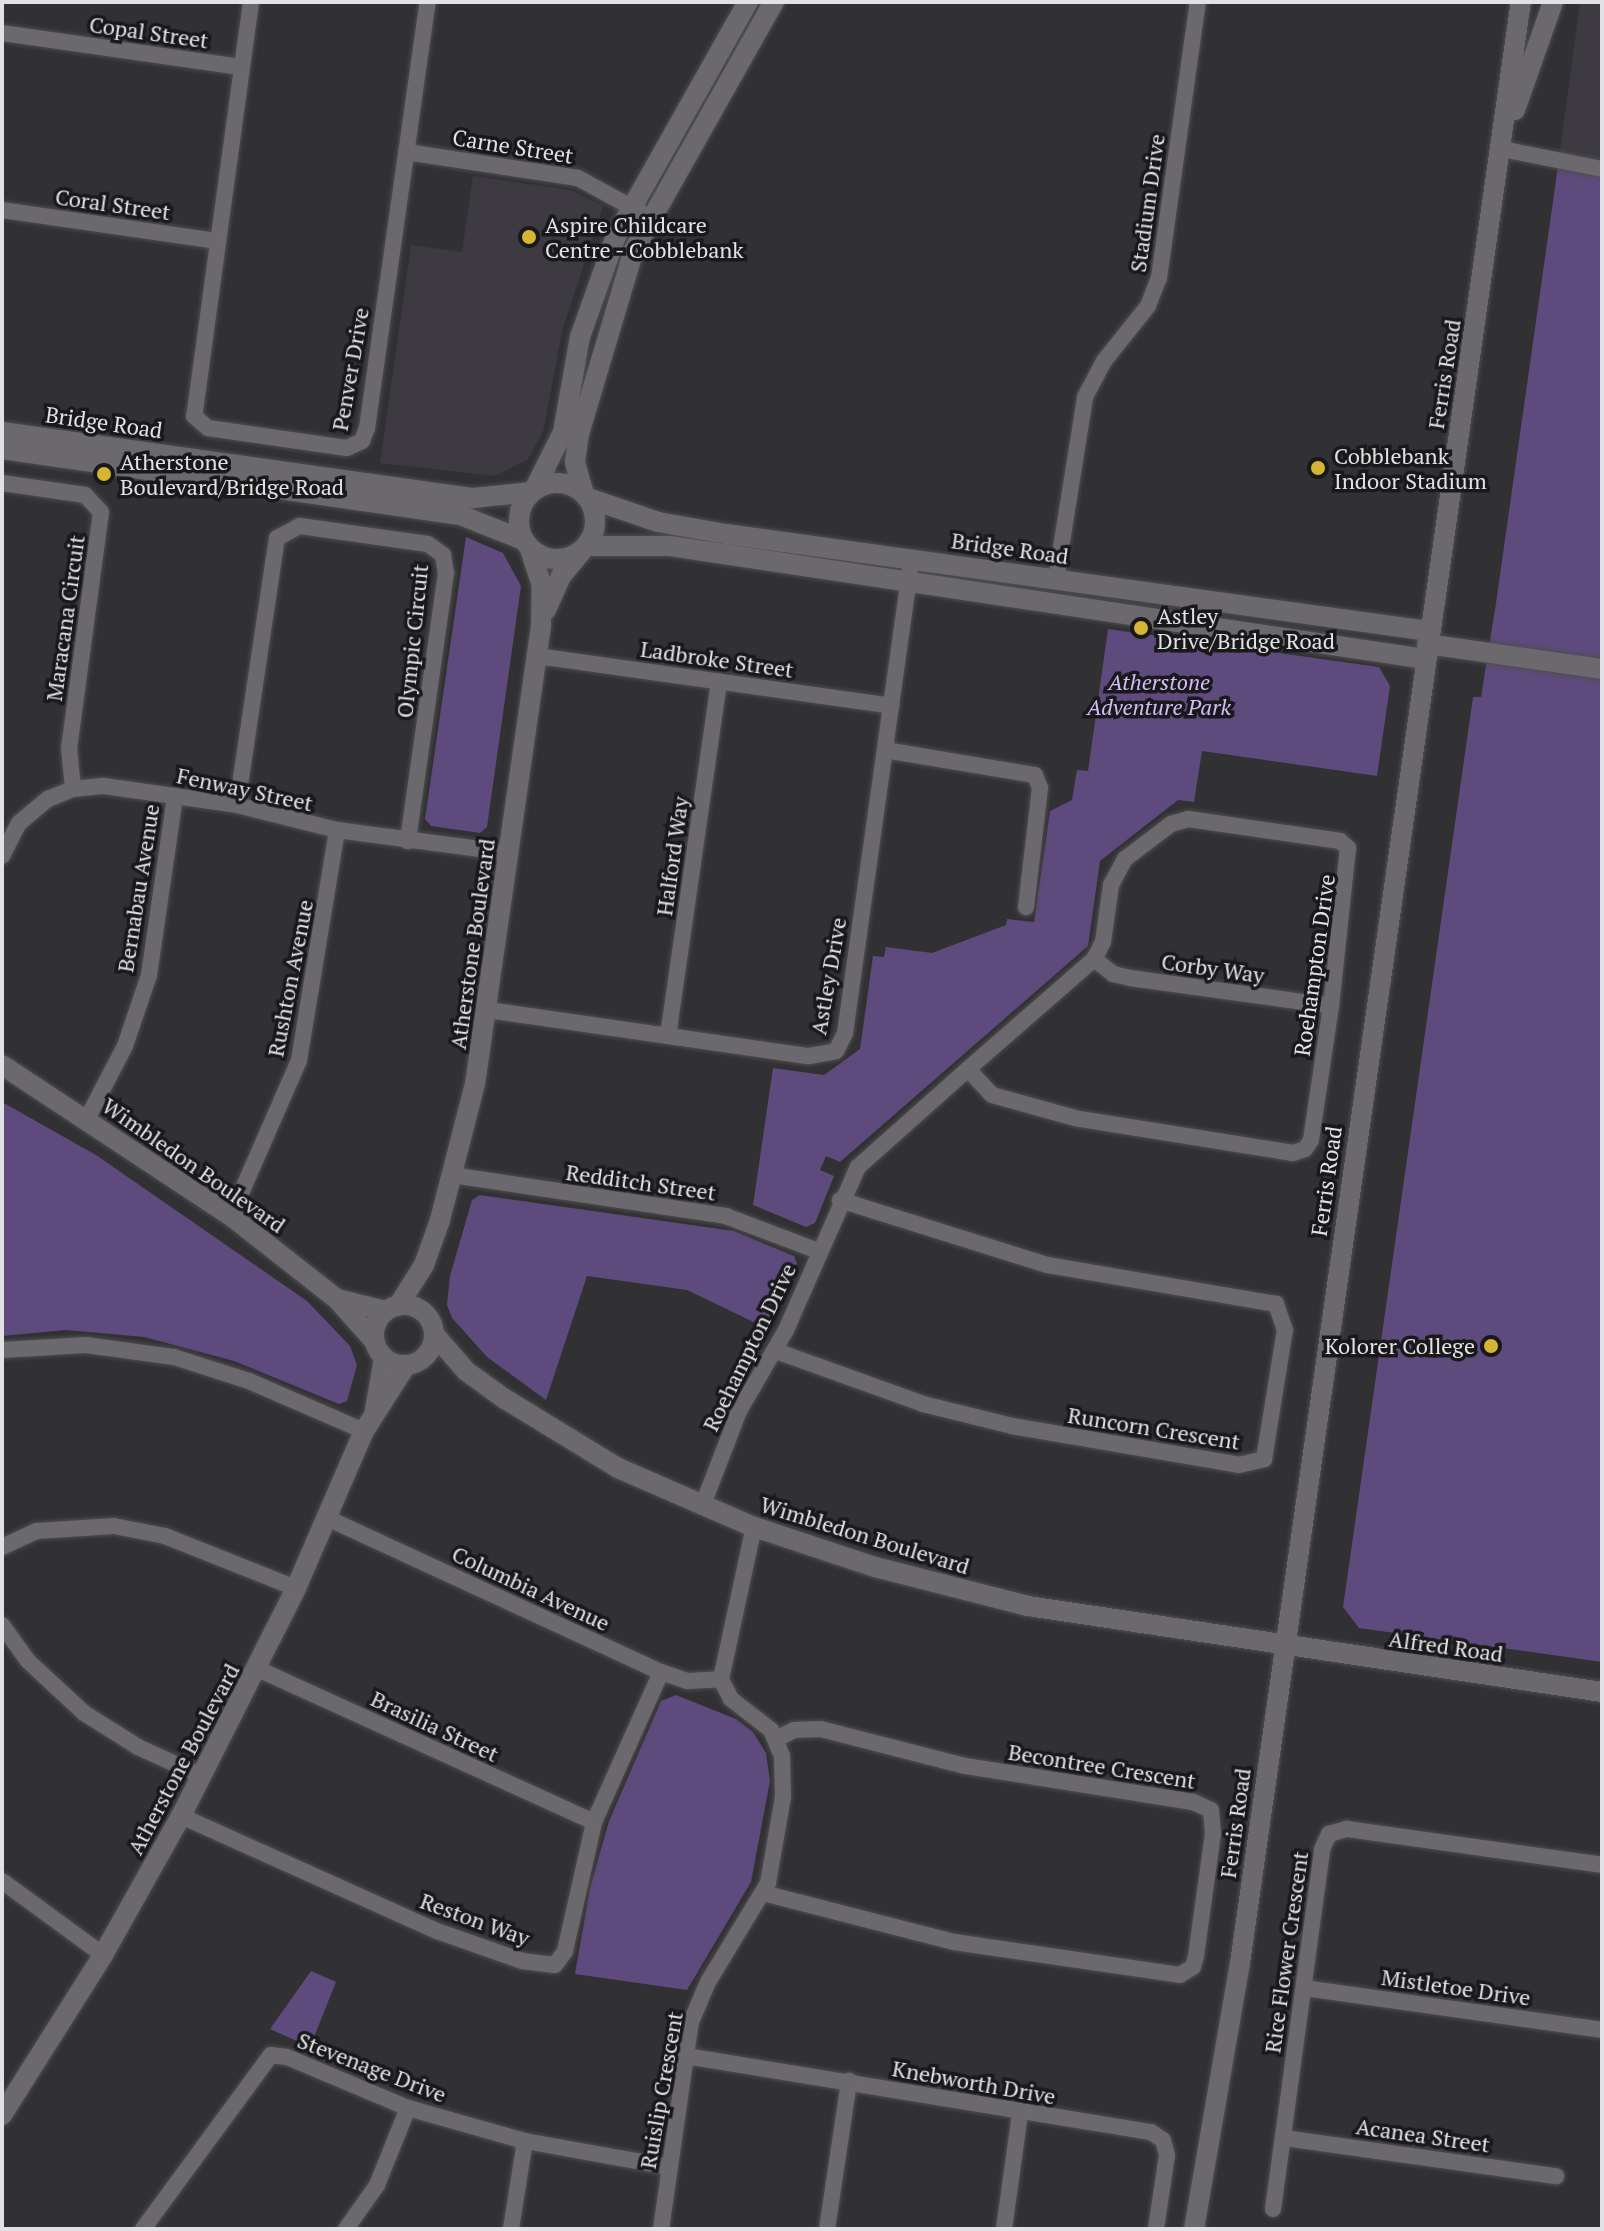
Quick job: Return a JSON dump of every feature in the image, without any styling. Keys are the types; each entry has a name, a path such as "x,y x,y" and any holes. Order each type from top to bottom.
{"street":[{"name":"Penver Drive","path":"251,2 194,407 197,421 208,428 358,445 367,428 428,2"},
{"path":"748,2 630,206 582,329 563,432 533,491 520,509 527,544 562,559 584,548 595,517 575,462 579,434 612,310 651,218 774,2"},
{"name":"Stadium Drive","path":"1056,579 1085,397 1104,361 1148,306 1159,278 1198,2"},
{"name":"Ferris Road","path":"1194,2229 1240,1963 1521,2"},
{"name":"Ferris Road","path":"1503,144 1553,2"},
{"name":"Copal Street","path":"2,33 242,67"},
{"path":"1503,144 1602,169"},
{"name":"Carne Street","path":"406,152 578,178 651,218"},
{"name":"Coral Street","path":"2,210 217,241"},
{"name":"Bridge Road","path":"2,432 473,498 533,491"},
{"name":"Bridge Road","path":"2,449 460,515 527,544"},
{"name":"Maracana Circuit","path":"2,483 85,495 101,512 69,748 73,789"},
{"path":"533,491 560,483 586,496"},
{"name":"Bridge Road","path":"586,496 658,522 910,568 1602,669"},
{"name":"Olympic Circuit","path":"237,805 277,538 300,526 428,544 443,555 446,573 408,841"},
{"name":"Atherstone Boulevard","path":"392,1308 424,1265 452,1175 488,1010 541,625 542,586 527,544"},
{"name":"Bridge Road","path":"584,548 670,546 1056,579 1427,645"},
{"name":"Atherstone Boulevard","path":"541,625 558,581 584,548"},
{"name":"Astley Drive","path":"488,1010 820,1057 841,1045 910,568"},
{"name":"Ladbroke Street","path":"537,656 891,706"},
{"name":"Halford Way","path":"668,1036 719,682"},
{"path":"885,750 1035,775 1040,788 1026,907"},
{"name":"Fenway Street","path":"2,856 19,823 48,799 73,789 104,786 237,805 337,830 510,853"},
{"name":"Bernabau Avenue","path":"87,1119 125,1046 149,975 175,796"},
{"name":"Roehampton Drive","path":"702,1507 739,1411 776,1351 840,1200 858,1167 968,1069 1094,959 1119,865 1171,824 1200,820 1340,841 1348,848 1350,864 1311,1140 1299,1152 1075,1118 992,1095 968,1069"},
{"name":"Rushton Avenue","path":"231,1216 299,1060 337,830"},
{"name":"Corby Way","path":"1094,959 1113,974 1130,978 1331,1006"},
{"name":"Wimbledon Boulevard","path":"7,1073 87,1119 231,1216 337,1299 379,1350"},
{"name":"Redditch Street","path":"452,1175 726,1216 818,1251"},
{"name":"Runcorn Crescent","path":"776,1351 923,1404 1012,1426 1239,1465 1264,1459 1285,1330 1276,1304 1047,1265 840,1200"},
{"name":"Atherstone Boulevard","path":"424,1265 431,1326"},
{"name":"Wimbledon Boulevard","path":"337,1299 392,1308"},
{"path":"411,1306 431,1326 414,1363 379,1350 375,1328 392,1308 411,1306"},
{"name":"Wimbledon Boulevard","path":"431,1326 466,1371 567,1439 702,1507 754,1527 966,1592 1284,1647"},
{"path":"2,1350 86,1345 174,1357 249,1381 364,1431"},
{"name":"Atherstone Boulevard","path":"375,1410 379,1350"},
{"name":"Atherstone Boulevard","path":"5,2105 103,1955 181,1816 258,1669 364,1431 375,1410 414,1363"},
{"name":"Wimbledon Boulevard","path":"414,1363 466,1371"},
{"name":"Columbia Avenue","path":"327,1518 661,1672 687,1681 721,1679"},
{"path":"2,1547 37,1531 114,1526 165,1536 296,1588"},
{"path":"754,1527 721,1679 731,1699 761,1720 776,1739"},
{"path":"2,1625 36,1669 84,1713 138,1747 202,1776"},
{"name":"Alfred Road","path":"1284,1647 1602,1692"},
{"name":"Brasilia Street","path":"258,1669 594,1822"},
{"name":"Reston Way","path":"181,1816 437,1931 546,1966 561,1961 594,1822 661,1672"},
{"name":"Becontree Crescent","path":"763,1893 954,1942 1180,1975 1193,1967 1196,1956 1213,1834 1211,1810 1195,1803 965,1766 821,1729 794,1730 776,1739"},
{"name":"Ruislip Crescent","path":"661,2229 686,2056 697,2006 763,1893 773,1863 785,1776 776,1739"},
{"name":"Rice Flower Crescent","path":"1273,2209 1322,1849 1333,1831 1602,1865"},
{"path":"2,1881 103,1955"},
{"name":"Mistletoe Drive","path":"1304,1988 1602,2030"},
{"name":"Stevenage Drive","path":"143,2229 271,2055 287,2057 408,2108 525,2141 669,2167"},
{"name":"Knebworth Drive","path":"686,2056 1159,2135 1167,2155 1156,2229"},
{"path":"827,2229 849,2081"},
{"path":"346,2229 377,2185 408,2108"},
{"path":"1004,2229 1020,2114"},
{"name":"Acanea Street","path":"1284,2138 1556,2176"},
{"path":"511,2229 525,2141"}],"shaded area":[{"path":"1580,2 1602,2 1602,175 1558,166"},
{"path":"473,176 571,190 603,206 563,328 543,432 528,459 495,476 380,463 411,245 462,252"}],"green space":[{"path":"1558,166 1602,175 1602,1662 1359,1628 1343,1607 1473,697 1481,697"},
{"path":"466,537 503,553 521,586 487,827 480,833 431,826 425,819"},
{"name":"Atherstone Adventure Park","path":"1108,629 1379,667 1390,686 1377,776 1202,751 1194,802 1178,800 1100,861 1088,946 840,1162 826,1156 820,1170 834,1176 815,1223 806,1227 753,1205 773,1068 824,1075 860,1049 873,956 884,957 886,947 932,953 1006,925 1007,919 1034,922 1050,811 1072,800 1077,770 1088,771"},
{"path":"2,1102 96,1155 307,1301 350,1346 357,1365 347,1401 339,1404 234,1361 144,1337 66,1330 2,1336"},
{"path":"480,1195 734,1231 794,1256 797,1264 772,1323 764,1327 687,1290 587,1276 546,1400 487,1357 452,1318 447,1305 450,1276 472,1200"},
{"path":"676,1695 736,1719 753,1732 766,1753 770,1781 751,1882 687,1990 575,1974 590,1888 609,1821 661,1701"},
{"path":"311,1971 336,1982 310,2047 270,2029"}],"place":[{"name":"Aspire Childcare Centre - Cobblebank","path":"529,237"},
{"name":"Cobblebank Indoor Stadium","path":"1318,468"},
{"name":"Atherstone Boulevard/Bridge Road","path":"104,474"},
{"name":"Astley Drive/Bridge Road","path":"1141,628"},
{"name":"Kolorer College","path":"1491,1346"}]}
